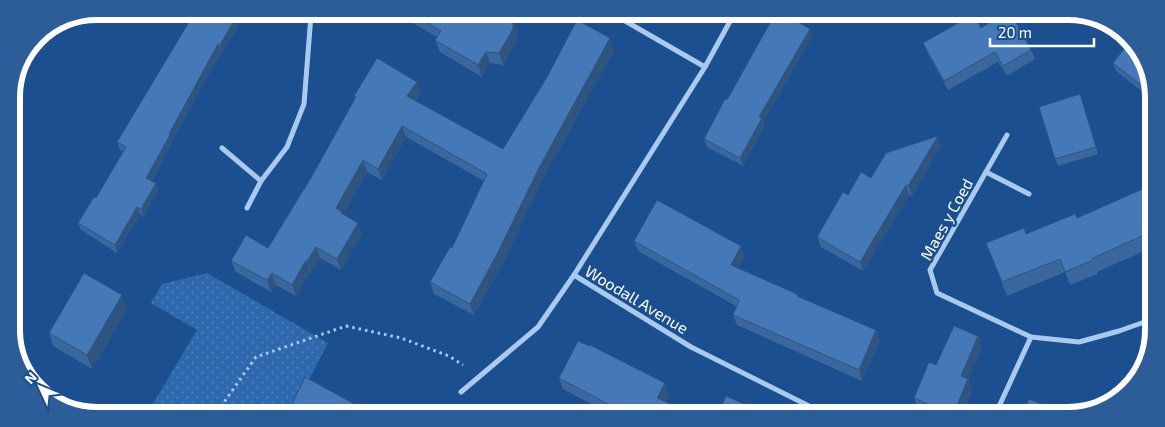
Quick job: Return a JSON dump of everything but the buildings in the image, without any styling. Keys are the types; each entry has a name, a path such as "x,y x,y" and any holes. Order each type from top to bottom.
{"street":[{"path":"247,208 261,181 287,147 304,104 311,20"},
{"path":"623,20 705,67"},
{"name":"Woodall Avenue","path":"731,20 705,67 574,275 691,347 810,407"},
{"name":"Maes y Coed","path":"1007,135 930,270 937,293 1031,338 1079,342 1119,332 1145,322"},
{"path":"222,148 261,181"},
{"name":"Maes y Coed","path":"986,172 1029,194"},
{"path":"461,392 538,327 574,275"},
{"path":"999,407 1031,338"}],"path":[{"path":"221,407 256,357 346,326 401,338 449,356 479,376"}],"shaded area":[{"path":"207,273 328,343 295,407 151,407 197,330 151,303 162,284"}]}
